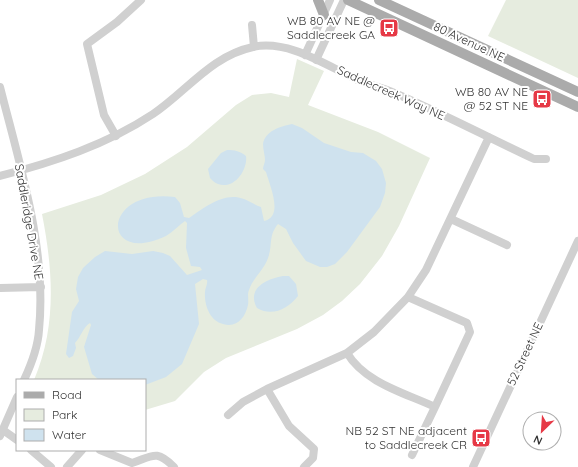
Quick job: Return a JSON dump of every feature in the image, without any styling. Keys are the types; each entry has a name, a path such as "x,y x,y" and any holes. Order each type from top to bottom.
{"main road":[{"path":"318,0 324,15"},
{"name":"80 Avenue NE","path":"348,0 578,107"},
{"name":"80 Avenue NE","path":"379,0 578,92"}],"street":[{"path":"116,136 104,115 87,44 117,22 140,0"},
{"path":"306,55 330,0"},
{"path":"316,60 344,0"},
{"path":"252,25 254,47"},
{"name":"Saddlecreek Way NE","path":"0,176 77,154 116,136 154,113 215,62 237,52 254,47 281,47 306,55 359,81 391,91 534,159 546,159"},
{"name":"Saddleridge Drive NE","path":"0,87 21,171 38,257 41,287 39,332 31,365 24,379"},
{"path":"228,415 243,402 267,389 347,353 374,332 408,297 426,270 489,137"},
{"path":"450,219 507,245"},
{"name":"52 Street NE","path":"473,467 578,241"},
{"path":"0,288 41,287"},
{"path":"408,297 467,323 470,332 412,455"},
{"path":"347,353 354,364 363,372 379,382 435,406"},
{"path":"267,389 289,426 314,449 313,458 304,467"},
{"path":"16,399 1,433 16,440"},
{"path":"32,451 51,467"},
{"path":"67,467 81,451"},
{"path":"102,451 132,464 157,455 164,457 174,467"}],"green space":[{"path":"506,0 578,0 578,78 488,36"},
{"path":"297,59 324,71 308,105 378,132 430,158 399,226 382,256 360,284 342,301 323,315 297,329 226,358 204,372 175,401 146,410 146,379 34,379 46,340 50,319 51,298 49,256 42,214 101,195 145,174 187,147 236,105 252,95 271,93 289,97"}],"water":[{"path":"292,124 302,128 324,143 351,152 363,153 376,161 382,169 386,183 385,193 380,207 347,252 335,264 327,267 320,267 306,261 293,243 286,229 278,224 273,233 268,258 248,292 247,310 240,321 232,325 228,325 215,320 209,312 205,297 207,280 203,279 195,284 199,324 182,364 166,377 146,385 146,379 98,379 92,374 84,347 91,325 90,323 75,343 76,348 73,356 69,358 66,354 72,312 79,301 76,289 78,277 83,268 95,257 105,251 132,254 153,251 170,256 187,275 202,270 200,267 191,266 186,248 187,223 185,221 166,236 145,243 129,242 121,235 118,225 122,214 133,204 150,197 175,197 180,203 184,217 189,218 208,205 229,197 237,197 261,207 264,221 270,218 273,214 274,200 266,172 263,169 265,160 263,144 264,139 270,132"},
{"path":"227,150 242,153 246,156 245,167 239,178 229,184 217,184 210,178 208,169 221,153"},
{"path":"283,276 289,276 296,284 298,296 294,301 285,308 274,312 263,311 257,308 254,301 256,290 265,282"}],"place":[{"name":"WB 80 AV NE @ Saddlecreek GA","path":"389,28"},
{"name":"WB 80 AV NE @ 52 ST NE","path":"542,99"},
{"name":"NB 52 ST NE adjacent to Saddlecreek CR","path":"481,438"}]}
